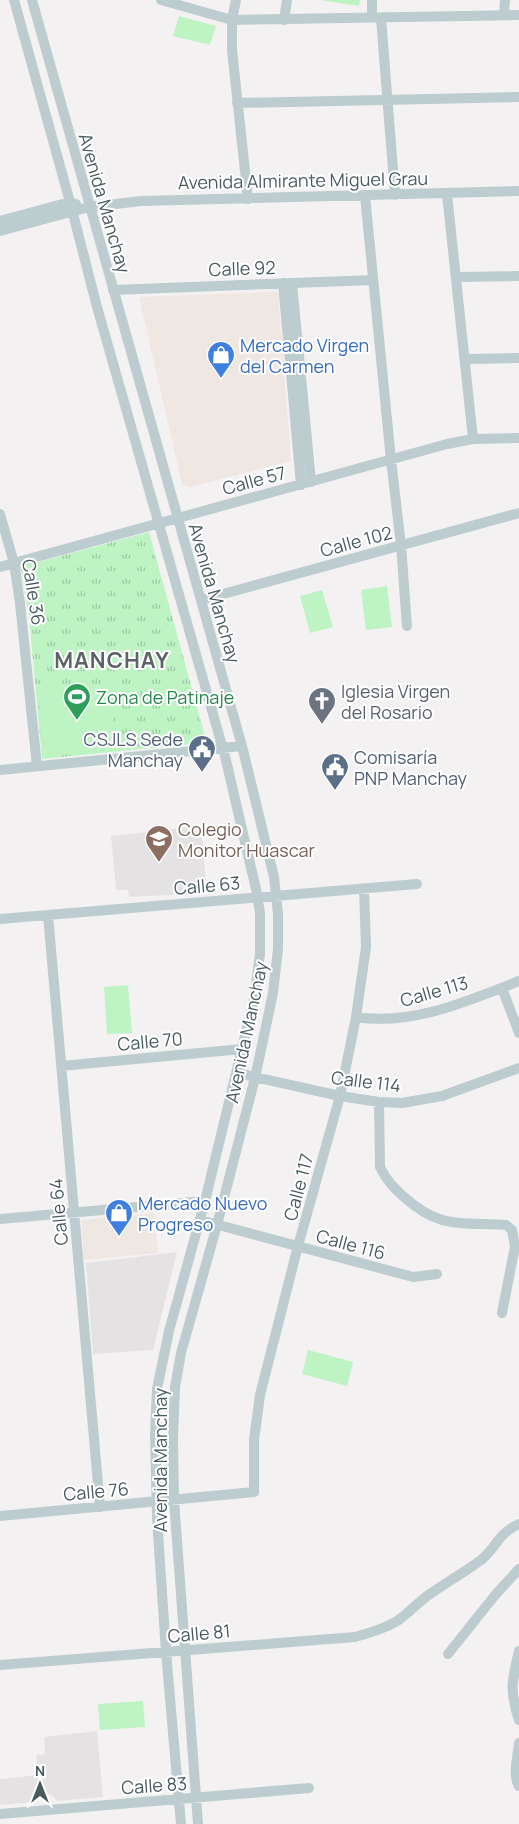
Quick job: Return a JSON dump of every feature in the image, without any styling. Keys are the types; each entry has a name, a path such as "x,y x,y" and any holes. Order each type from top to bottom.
{"street":[{"name":"Avenida Manchay","path":"14,0 97,307 223,749 258,897 261,929 254,999 200,1220 168,1331 159,1373 155,1410 157,1502 166,1652 181,1824"},
{"path":"161,0 232,20 519,15"},
{"path":"236,0 232,20 232,50 248,198"},
{"path":"284,20 287,0"},
{"path":"372,0 377,18 387,100 395,195"},
{"path":"504,0 504,15"},
{"name":"Avenida Manchay","path":"35,1 112,290 242,746 271,862 277,897 278,949 276,980 255,1078 177,1372 173,1422 174,1500 198,1824"},
{"path":"237,103 519,97"},
{"name":"Avenida Almirante Miguel Grau","path":"0,221 71,207 89,207 159,199 365,196 519,191"},
{"path":"447,194 473,439"},
{"path":"365,196 401,545 407,626"},
{"name":"Avenida Almirante Miguel Grau","path":"0,231 71,207"},
{"path":"456,277 519,276"},
{"name":"Calle 92","path":"112,290 373,280"},
{"path":"287,283 306,484"},
{"path":"465,359 519,358"},
{"name":"Calle 57","path":"0,567 447,444 473,439 519,438"},
{"name":"Calle 102","path":"200,600 519,512"},
{"name":"Calle 36","path":"0,514 14,563 24,636 37,766"},
{"path":"0,770 242,746"},
{"name":"Calle 63","path":"0,920 417,884"},
{"name":"Calle 117","path":"254,1492 254,1440 258,1403 298,1246 340,1096 356,1017 366,947 364,889"},
{"name":"Calle 64","path":"48,915 100,1507"},
{"name":"Calle 113","path":"356,1017 382,1020 415,1016 519,981"},
{"path":"502,988 519,1033"},
{"name":"Calle 70","path":"61,1066 242,1049"},
{"name":"Calle 114","path":"237,1073 340,1096 379,1102 402,1103 432,1098 456,1091 519,1068"},
{"path":"379,1102 380,1167 393,1187 420,1211 438,1220 456,1224 506,1225 512,1230 515,1246 515,1265 502,1313"},
{"path":"0,1219 204,1201"},
{"name":"Calle 116","path":"200,1220 413,1277 437,1274"},
{"name":"Calle 76","path":"0,1516 254,1492"},
{"name":"Calle 81","path":"0,1665 355,1637 382,1629 398,1620 422,1600 482,1559 504,1532 519,1524"},
{"path":"448,1654 496,1594 519,1569"},
{"path":"519,1651 513,1679 512,1700 519,1720"},
{"path":"519,1743 516,1778 519,1786"},
{"name":"Calle 83","path":"0,1814 310,1788"}],"shaded area":[{"name":"Mercado Virgen del Carmen","path":"278,292 291,461 190,487 182,484 139,297"},
{"name":"Colegio Monitor Huascar","path":"201,826 207,893 129,897 128,890 116,890 111,836"},
{"name":"Mercado Nuevo Progreso","path":"154,1213 158,1253 84,1260 81,1220"},
{"path":"177,1252 153,1350 93,1354 86,1263"},
{"path":"97,1731 103,1797 57,1801 51,1794 40,1795 35,1802 0,1805 0,1779 38,1775 36,1755 45,1754 44,1737"}],"green space":[{"path":"320,0 360,0 359,6"},
{"path":"179,16 216,26 210,45 173,36"},
{"path":"149,532 206,740 202,743 42,759 29,616 20,567"},
{"path":"387,586 392,627 366,630 361,590"},
{"path":"322,590 333,627 310,633 300,596"},
{"name":"Zona de Patinaje","path":"94,689 111,692 116,749 44,756 38,691"},
{"path":"128,985 132,1033 107,1034 104,987"},
{"path":"308,1350 353,1362 347,1386 302,1374"},
{"path":"143,1701 145,1727 100,1730 98,1704"}],"place":[{"name":"Mercado Virgen del Carmen","path":"221,379"},
{"name":"Zona de Patinaje","path":"77,721"},
{"name":"Iglesia Virgen del Rosario","path":"322,725"},
{"name":"CSJLS Sede Manchay","path":"202,773"},
{"name":"Comisaría PNP Manchay","path":"335,791"},
{"name":"Colegio Monitor Huascar","path":"159,863"},
{"name":"Mercado Nuevo Progreso","path":"119,1237"}],"district":[{"name":"MANCHAY","path":"112,660"}]}
